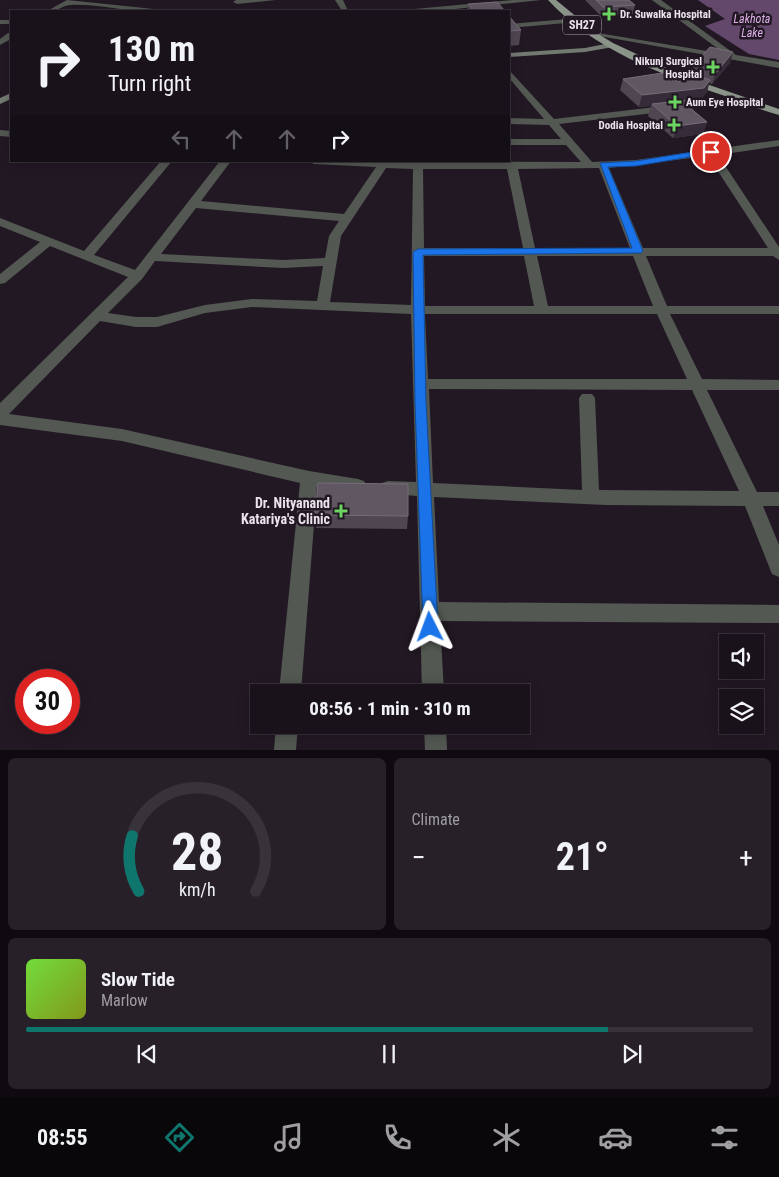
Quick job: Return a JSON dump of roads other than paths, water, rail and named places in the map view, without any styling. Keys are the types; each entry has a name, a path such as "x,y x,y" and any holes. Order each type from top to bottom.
{"main road":[{"name":"SH27","path":"552,0 592,34 612,46 692,82 779,112"},
{"name":"SH27","path":"612,46 621,55 642,69 723,102 779,120"},
{"path":"510,55 585,50 612,46"}],"street":[{"path":"237,1 272,0"},
{"path":"446,0 454,10 537,0"},
{"path":"656,0 734,56"},
{"path":"54,10 71,1 146,10"},
{"path":"510,26 576,20"},
{"path":"592,34 734,56 779,65"},
{"path":"612,46 633,41"},
{"path":"510,74 569,142 596,165 638,251 662,311 751,498 779,568"},
{"path":"510,121 551,122 723,102"},
{"path":"510,142 569,142"},
{"path":"349,162 418,166 512,167 596,165 636,163 779,143"},
{"path":"711,152 778,253"},
{"path":"86,256 166,162"},
{"path":"0,413 137,276 225,162"},
{"path":"323,306 336,236 384,163"},
{"path":"418,166 420,384 433,684"},
{"path":"512,167 542,311"},
{"path":"194,204 348,218"},
{"path":"0,222 137,276"},
{"path":"0,280 49,242"},
{"path":"418,252 638,251 778,253"},
{"path":"152,257 283,264 330,262"},
{"path":"98,316 136,322 157,322 228,305 252,303 418,310 779,310"},
{"path":"420,384 779,385"},
{"path":"587,398 591,497"},
{"path":"0,419 122,435 309,478 351,485 591,497 779,499"},
{"path":"291,684 309,478"},
{"path":"430,611 779,614"},
{"path":"285,750 287,734"},
{"path":"435,734 436,750"}],"water":[{"name":"Lakhota Lake","path":"698,0 779,0 779,60 749,54 705,26 725,19"}],"place":[{"name":"Dr. Suwalka Hospital","path":"609,14"},
{"name":"Nikunj Surgical Hospital","path":"713,67"},
{"name":"Aum Eye Hospital","path":"675,102"},
{"name":"Dodia Hospital","path":"674,125"},
{"name":"Dr. Nityanand Katariya's Clinic","path":"341,511"}]}
